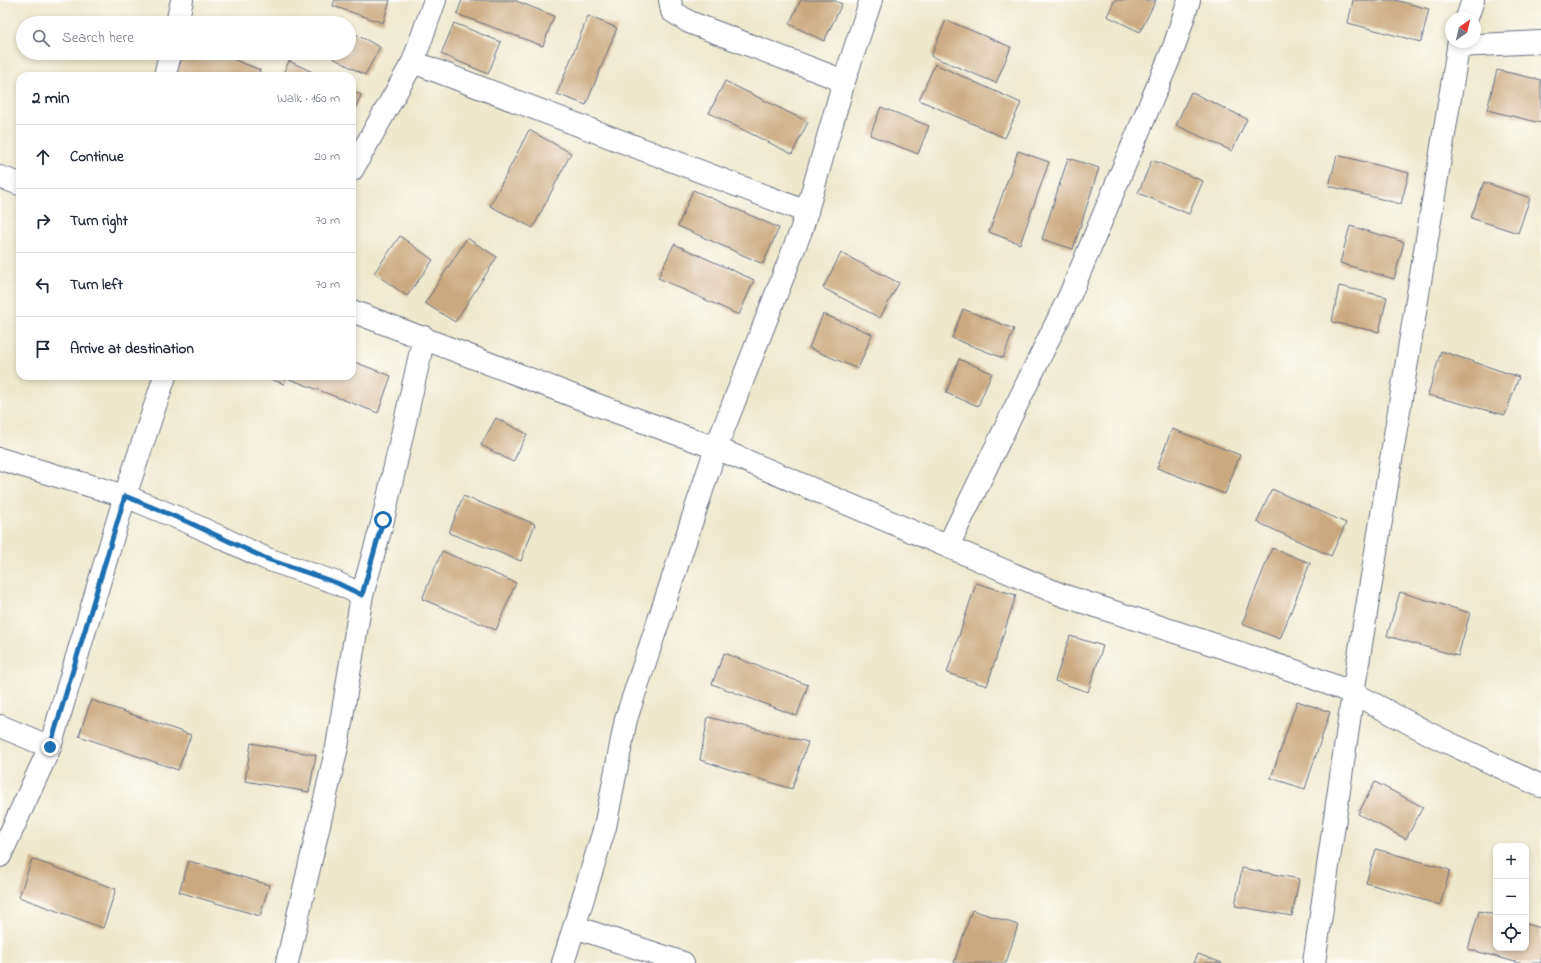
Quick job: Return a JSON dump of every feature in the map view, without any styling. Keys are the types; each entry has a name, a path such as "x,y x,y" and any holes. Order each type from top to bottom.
{"street":[{"path":"179,16 182,0"},
{"path":"356,163 413,62 435,0"},
{"path":"670,0 672,11 689,22 844,82"},
{"path":"563,963 605,827 626,720 716,448 802,228 844,82 871,0"},
{"path":"948,546 1070,295 1174,47 1189,0"},
{"path":"1469,12 1473,0"},
{"path":"1481,43 1541,42"},
{"path":"1314,963 1353,693 1458,48"},
{"path":"166,72 168,60"},
{"path":"413,62 807,212"},
{"path":"0,177 16,183"},
{"path":"356,312 424,337 592,403 716,448 1062,595 1295,671 1353,693 1434,736 1541,786"},
{"path":"287,963 336,747 362,595 383,520 424,337"},
{"path":"0,856 50,747 125,496 164,380"},
{"path":"0,459 125,496 188,522 267,559 337,583 362,595"},
{"path":"0,726 50,747"},
{"path":"575,927 683,963"}],"building":[{"path":"335,0 390,0 383,23 333,6"},
{"path":"462,0 514,0 554,16 543,46 457,14"},
{"path":"801,0 833,0 842,4 824,41 789,24"},
{"path":"1115,0 1156,0 1140,32 1107,16"},
{"path":"1353,0 1395,0 1429,9 1421,42 1348,23"},
{"path":"588,16 617,28 586,105 557,94"},
{"path":"946,20 1011,47 996,83 931,56"},
{"path":"454,23 501,42 488,74 441,54"},
{"path":"356,35 380,47 365,75 337,60 356,60"},
{"path":"181,60 235,60 260,70 259,72 177,72"},
{"path":"289,61 312,72 284,72"},
{"path":"935,64 1021,103 1005,138 919,100"},
{"path":"1497,70 1541,80 1541,123 1487,110"},
{"path":"725,81 808,122 792,154 709,113"},
{"path":"356,92 361,95 356,106"},
{"path":"1191,92 1247,119 1232,151 1176,125"},
{"path":"881,107 929,126 918,154 870,135"},
{"path":"529,130 571,153 533,228 490,206"},
{"path":"1018,151 1049,162 1020,244 989,232"},
{"path":"1337,155 1409,173 1401,204 1329,186"},
{"path":"1068,158 1099,168 1073,249 1042,239"},
{"path":"1152,160 1203,181 1189,214 1138,193"},
{"path":"1484,182 1530,198 1518,233 1471,218"},
{"path":"693,190 779,228 763,264 678,226"},
{"path":"1350,226 1404,242 1394,279 1340,263"},
{"path":"400,236 433,260 407,296 374,273"},
{"path":"467,238 497,257 455,322 425,303"},
{"path":"674,244 754,280 739,315 658,278"},
{"path":"841,253 899,283 880,318 823,288"},
{"path":"1339,286 1387,297 1379,332 1332,322"},
{"path":"963,309 1014,329 1003,358 952,338"},
{"path":"823,314 872,334 858,369 809,348"},
{"path":"1441,351 1519,377 1505,415 1428,395"},
{"path":"959,359 992,373 978,406 946,393"},
{"path":"356,363 391,376 378,413 292,380 356,380"},
{"path":"274,380 286,380 284,384"},
{"path":"496,418 527,434 513,462 481,445"},
{"path":"1172,429 1240,455 1225,494 1157,468"},
{"path":"1272,489 1346,523 1331,556 1257,522"},
{"path":"463,496 535,524 521,561 449,533"},
{"path":"1272,548 1310,563 1280,639 1242,624"},
{"path":"442,551 516,583 496,630 422,599"},
{"path":"976,583 1016,595 987,686 947,673"},
{"path":"1400,592 1470,613 1458,656 1387,636"},
{"path":"1070,636 1103,646 1088,692 1055,681"},
{"path":"724,653 808,685 797,716 712,684"},
{"path":"91,700 191,735 178,770 79,736"},
{"path":"1297,701 1330,712 1305,789 1271,778"},
{"path":"708,717 808,742 792,789 700,760"},
{"path":"251,743 316,755 309,792 245,781"},
{"path":"1375,782 1423,807 1406,839 1358,814"},
{"path":"1376,849 1450,870 1440,905 1366,883"},
{"path":"32,859 116,889 103,928 19,897"},
{"path":"189,861 269,885 260,916 179,892"},
{"path":"1242,868 1299,879 1292,916 1235,906"},
{"path":"972,910 1018,925 1006,963 954,963"},
{"path":"1479,911 1493,914 1493,951 1529,951 1529,925 1541,928 1541,963 1519,963 1468,949"},
{"path":"1198,954 1222,963 1194,963"}],"route":[{"path":"50,747 125,496 188,522 267,559 303,570 337,583 362,595 383,520"}]}
